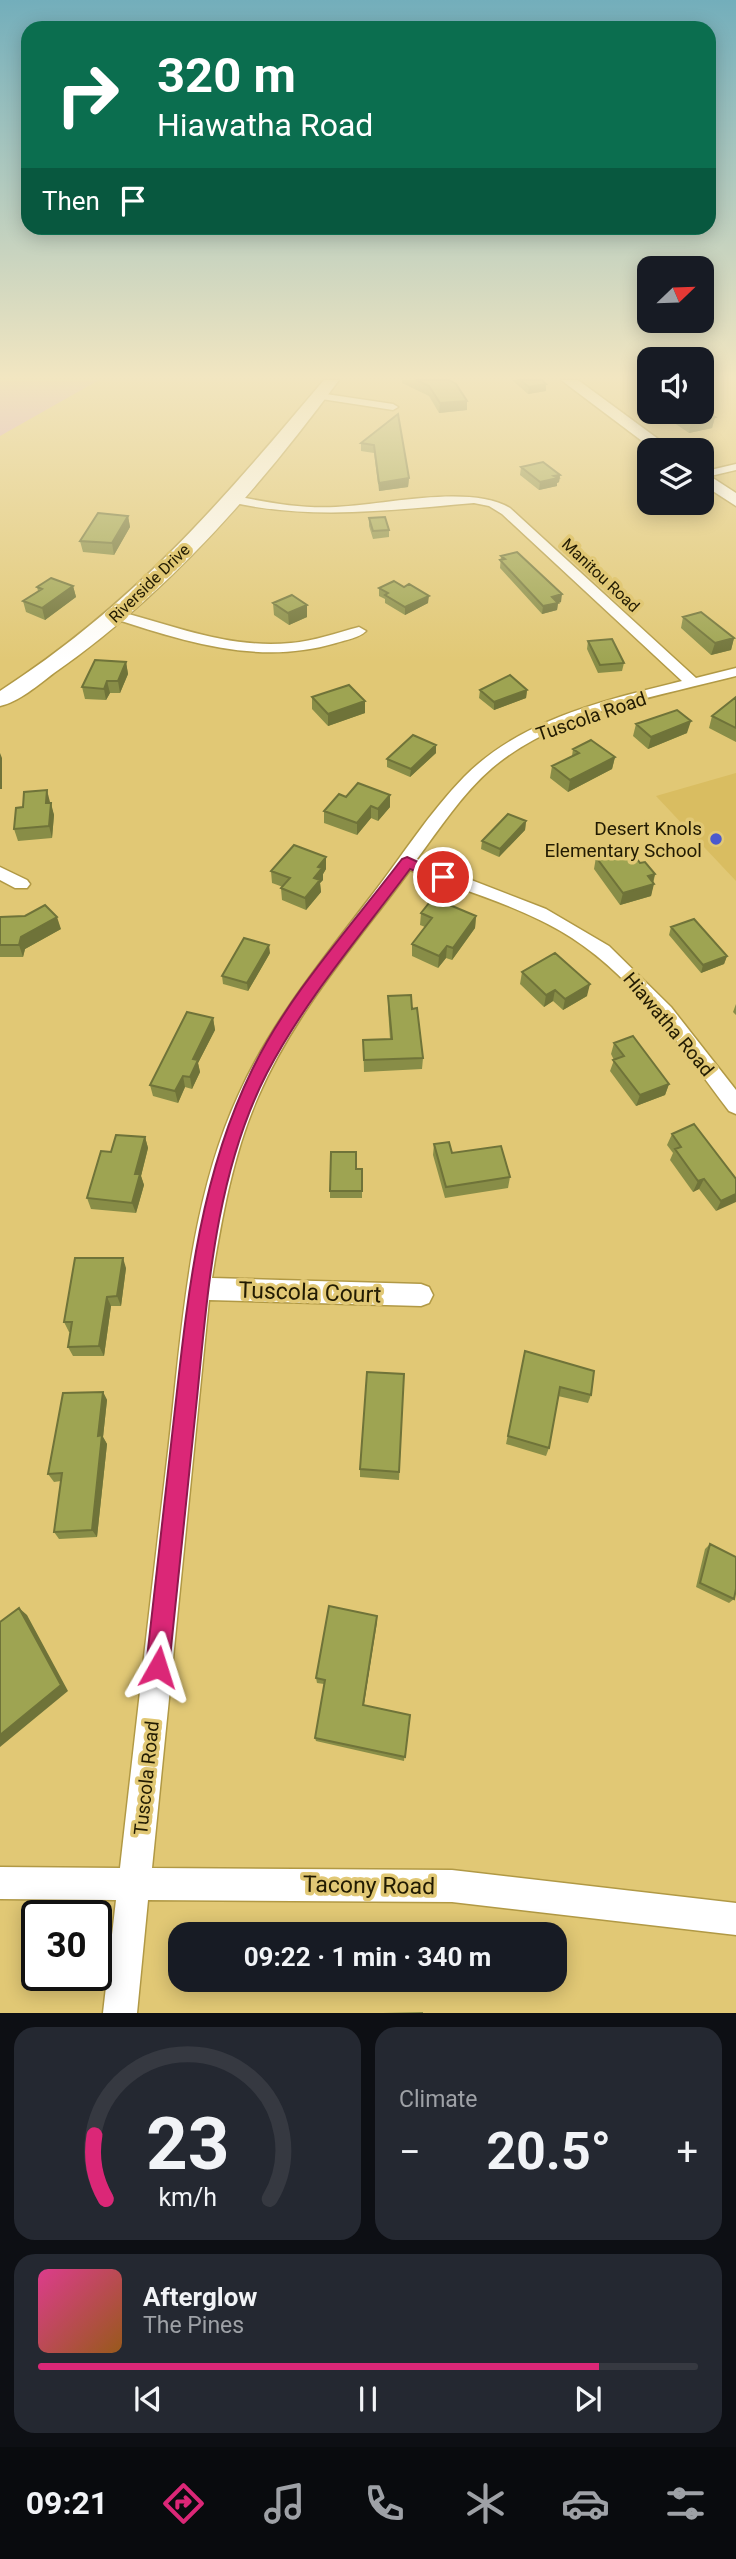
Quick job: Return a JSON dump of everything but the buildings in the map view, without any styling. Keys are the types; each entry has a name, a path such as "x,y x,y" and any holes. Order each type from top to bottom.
{"street":[{"name":"Riverside Drive","path":"0,700 70,653 117,615 169,566 252,474"},
{"path":"714,484 736,500"},
{"name":"Manitou Road","path":"230,499 277,508 334,511 458,499 492,503 506,511 694,684"},
{"path":"117,615 215,646 264,650 298,649 359,631"},
{"name":"Tuscola Road","path":"120,2013 198,1289 213,1205 234,1131 260,1070 300,1005 464,785 503,752 548,727 736,672"},
{"name":"Hiawatha Road","path":"407,862 542,916 577,933 609,956 642,986 736,1105"},
{"path":"0,873 21,884"},
{"name":"Tuscola Court","path":"198,1289 421,1295"},
{"name":"Tacony Road","path":"0,1883 452,1886 736,1919"}],"shaded area":[{"name":"Desert Knols Elementary School","path":"736,773 736,881 656,796"}],"place":[{"name":"Desert Knols Elementary School","path":"716,839"}],"route":[{"path":"158,1667 198,1289 213,1205 234,1131 260,1070 300,1005 407,862 443,877"}]}
